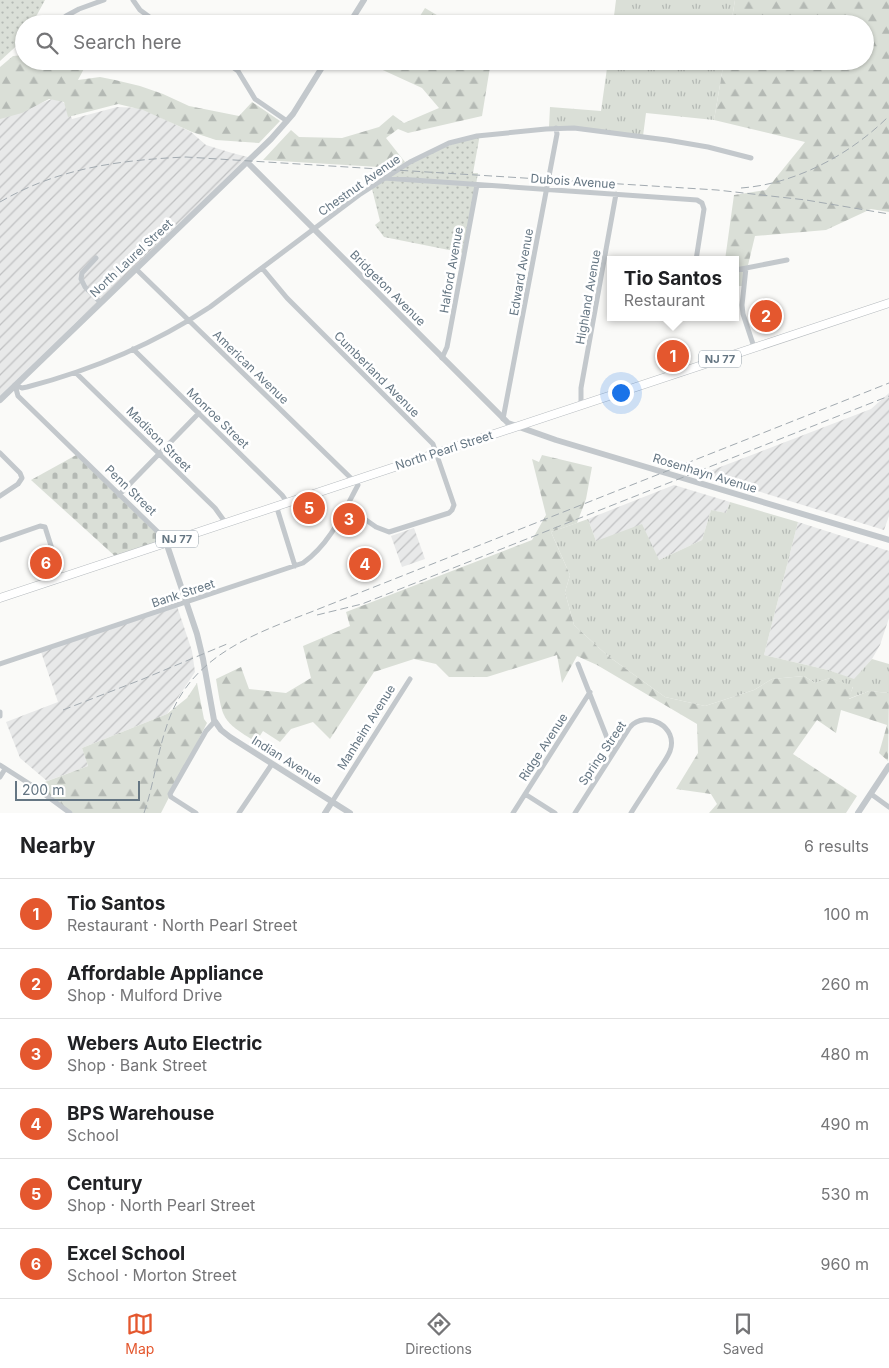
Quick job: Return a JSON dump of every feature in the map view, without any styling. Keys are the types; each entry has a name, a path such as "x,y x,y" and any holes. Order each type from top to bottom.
{"main road":[{"name":"North Pearl Street","path":"0,598 889,303"}],"street":[{"path":"68,15 104,0"},
{"path":"133,0 140,10 147,15"},
{"path":"354,15 363,1"},
{"path":"237,70 255,99 287,121"},
{"name":"North Laurel Street","path":"0,400 278,132 320,70"},
{"name":"Chestnut Avenue","path":"15,385 22,388 76,373 133,349 189,321 384,178 410,162 449,143 477,136 556,128 596,130 643,136 708,147 751,158"},
{"name":"Edward Avenue","path":"503,419 547,189 557,134 556,128"},
{"name":"Bridgeton Avenue","path":"247,162 503,419 515,426"},
{"name":"Dubois Avenue","path":"384,178 700,201 704,209 697,256"},
{"name":"Halford Avenue","path":"442,358 447,347 477,185"},
{"name":"Highland Avenue","path":"581,404 581,388 616,194"},
{"path":"96,258 82,273 81,279 85,287 100,302"},
{"path":"739,269 787,260"},
{"name":"Cumberland Avenue","path":"262,268 287,298 433,444 454,501 454,508 449,513 389,532 376,527 346,506"},
{"path":"746,268 742,305 743,314 754,347"},
{"name":"American Avenue","path":"136,269 353,480"},
{"name":"Monroe Street","path":"133,349 287,502"},
{"name":"Madison Street","path":"76,373 220,514 225,522"},
{"name":"Penn Street","path":"15,385 18,396 166,542 203,659 211,710 215,721"},
{"path":"119,495 199,413"},
{"name":"Rosenhayn Avenue","path":"515,426 889,540"},
{"path":"0,453 20,473 22,478 18,484 0,496"},
{"name":"Bank Street","path":"0,664 295,566 309,558 320,548 358,485 353,480"},
{"path":"276,505 295,566"},
{"path":"0,538 42,526 46,529 62,577"},
{"path":"578,664 613,753"},
{"name":"Manheim Avenue","path":"325,813 410,679"},
{"name":"Ridge Avenue","path":"513,813 590,692"},
{"name":"Spring Street","path":"575,813 630,727 636,721 646,719 656,721 662,724 670,736 672,741 670,750 631,813"},
{"path":"196,813 170,796 172,787 193,755 206,730 215,721"},
{"name":"Indian Avenue","path":"215,721 224,733 350,813"},
{"path":"240,813 272,764"},
{"path":"858,813 889,766"},
{"path":"0,777 2,767 36,788 70,813"},
{"path":"525,794 555,813"},
{"path":"871,794 889,807"}],"shaded area":[{"path":"52,99 62,101 67,106 72,119 117,107 141,108 191,132 206,145 252,158 0,400 0,118"},
{"path":"889,393 889,516 884,530 702,474 871,409"},
{"path":"674,485 730,502 726,513 711,510 702,540 659,560 596,541 588,519"},
{"path":"798,522 889,551 889,618 880,645 872,659 854,680 828,670 764,655"},
{"path":"414,528 425,559 402,567 391,536"},
{"path":"176,603 192,651 195,672 167,714 82,748 88,766 47,781 20,758 6,722 58,702 40,649"}],"green space":[{"path":"0,0 45,0 37,15 15,15 15,47 0,61"},
{"path":"616,0 735,0 732,15 614,15"},
{"path":"735,0 889,0 889,212 871,209 826,230 755,236 743,286 739,286 739,256 726,256 734,195 766,190 805,142 714,120 722,70 874,70 874,15 732,15"},
{"path":"425,8 437,15 421,15"},
{"path":"15,56 15,70 83,70 78,80 100,77 115,80 163,94 189,106 239,116 252,102 280,121 259,143 216,140 192,132 143,110 118,104 68,117 64,102 49,99 22,113 0,119 0,67"},
{"path":"383,70 490,70 482,116 408,133 398,129 386,138 405,162 395,168 263,160 291,130 299,137 342,138 379,127 393,115 404,123 439,108 422,88"},
{"path":"607,70 722,70 714,120 646,113 643,136 549,127 550,107 601,111"},
{"path":"480,134 473,173 478,173 464,253 384,237 375,225 380,221 371,185 405,162"},
{"path":"78,454 166,542 117,558 31,480"},
{"path":"542,455 592,467 586,499 577,523 551,532 570,575 565,592 574,625 608,656 665,697 705,706 754,690 772,679 804,676 815,683 830,678 853,686 849,699 869,691 889,693 888,761 879,753 887,725 841,710 836,733 817,720 793,754 857,796 846,813 709,813 717,804 711,794 676,789 698,753 697,724 597,665 577,656 562,683 557,655 487,677 449,677 436,664 414,659 374,672 330,739 313,722 291,729 280,742 263,731 256,742 230,723 220,703 216,679 241,667 249,689 286,693 311,678 303,646 350,626 346,612 532,540 546,515 532,459 539,462"},
{"path":"730,502 798,522 764,655 828,670 854,679 872,659 889,664 889,693 869,691 848,699 853,687 830,678 815,683 804,676 772,679 754,690 705,706 665,697 608,656 574,625 565,592 570,575 551,532 588,519 596,541 642,524 659,560 702,540 711,510 726,513"},
{"path":"197,683 204,719 207,723 161,813 73,813 34,786 88,766 82,748 167,714 187,698"}],"railway":[{"path":"741,188 782,180 821,165 858,143 889,116"},
{"path":"0,202 44,181 90,168 137,161 186,157 717,190 806,200 889,214"},
{"path":"144,813 167,725 177,702 190,682 206,665 245,640 288,621 889,383"},
{"path":"317,615 362,604 889,396"},
{"path":"63,710 227,644"}],"place":[{"name":"Affordable Appliance","path":"766,316"},
{"name":"Tio Santos","path":"673,356"},
{"name":"Century","path":"309,508"},
{"name":"Webers Auto Electric","path":"349,519"},
{"name":"Excel School","path":"46,563"},
{"name":"BPS Warehouse","path":"365,564"}]}
